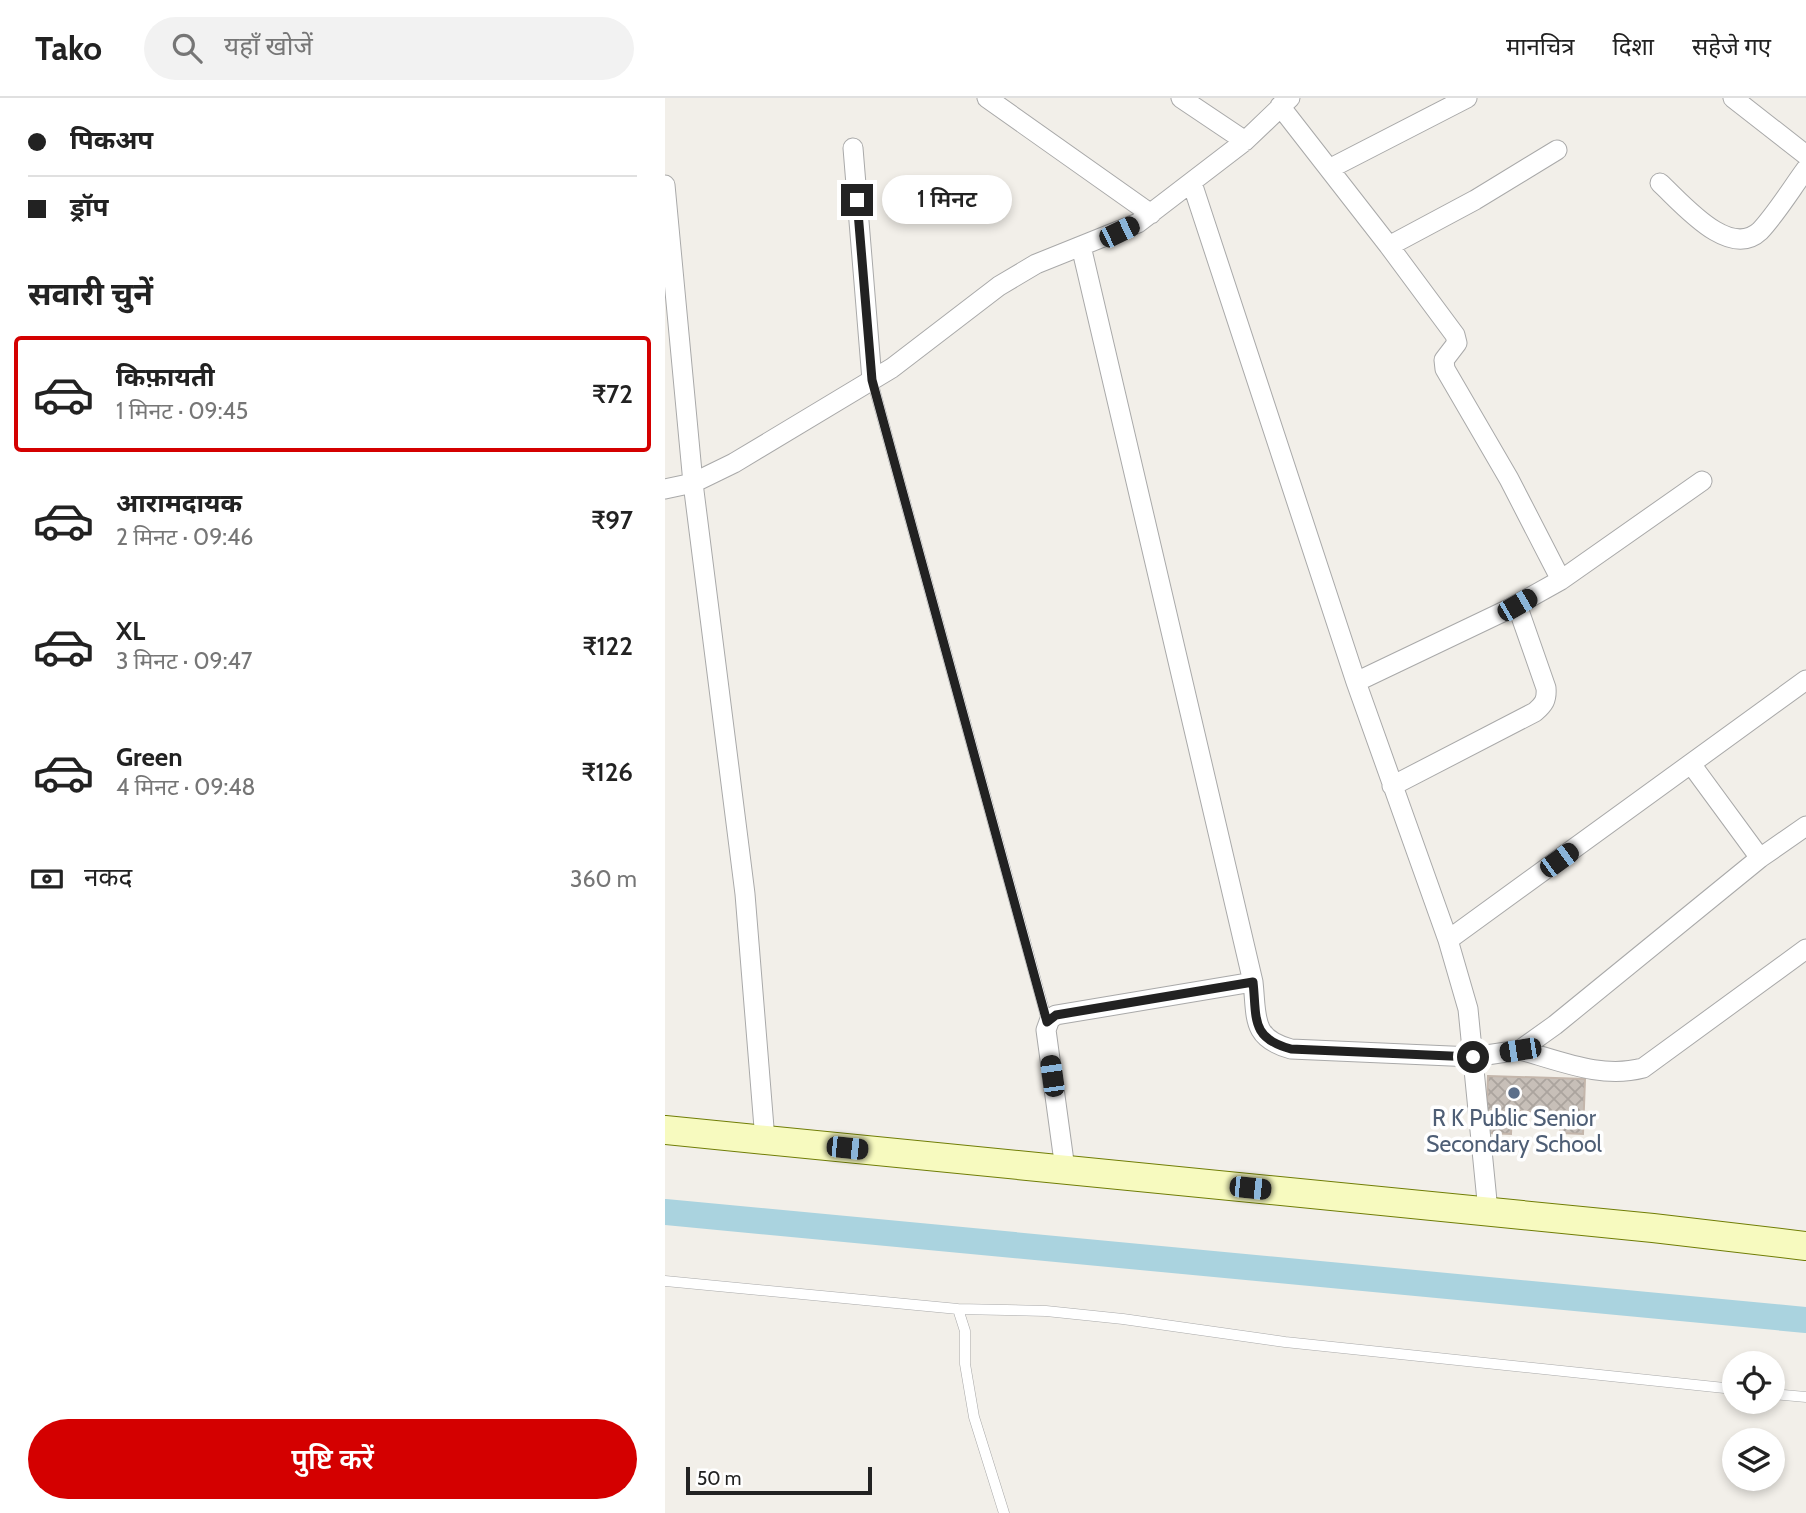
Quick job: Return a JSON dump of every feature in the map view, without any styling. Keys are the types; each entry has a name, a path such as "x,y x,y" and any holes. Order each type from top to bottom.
{"street":[{"path":"987,98 1151,214"},
{"path":"1181,98 1245,141"},
{"path":"1329,169 1467,98"},
{"path":"1733,98 1806,155"},
{"path":"665,489 693,484 734,463 892,368 999,286 1036,264 1119,232 1151,214 1245,141 1285,102 1329,169 1455,335 1457,343 1444,360 1445,369 1509,479 1561,580"},
{"path":"853,148 872,380"},
{"path":"1389,246 1475,200 1557,150"},
{"path":"1660,183 1711,229 1736,240 1748,238 1759,231 1806,169"},
{"path":"1192,183 1356,682 1448,940 1468,1010 1488,1211"},
{"path":"665,184 693,484 745,894 765,1140"},
{"path":"1081,246 1253,982 1258,1025 1265,1038 1291,1049 1473,1057 1520,1050 1600,1072 1625,1073 1643,1068 1806,949"},
{"path":"1356,682 1517,605 1561,580 1702,481"},
{"path":"1392,786 1535,712 1544,704 1547,698 1546,688 1517,605"},
{"path":"1448,940 1806,680"},
{"path":"1691,764 1760,858"},
{"path":"1520,1050 1555,1025 1760,858 1806,826"},
{"path":"1065,1169 1047,1022 1056,1015 1253,982"},
{"path":"665,1130 1488,1211 1806,1246"}],"lane":[{"path":"872,380 1047,1022"},
{"path":"665,1281 958,1309 1046,1311 1285,1342 1722,1389"},
{"path":"958,1309 965,1331 965,1364 974,1417 1004,1513"},
{"path":"1785,1395 1806,1397"}],"building":[{"path":"1488,1076 1585,1079 1583,1134 1560,1133 1561,1112 1512,1111 1511,1134 1486,1133"}],"waterway":[{"path":"665,1212 1806,1320"}],"place":[{"name":"R K Public Senior Secondary School","path":"1514,1093"}],"route":[{"path":"857,200 872,380 1047,1022 1056,1015 1253,982 1258,1025 1265,1038 1274,1044 1291,1049 1473,1057"}]}
